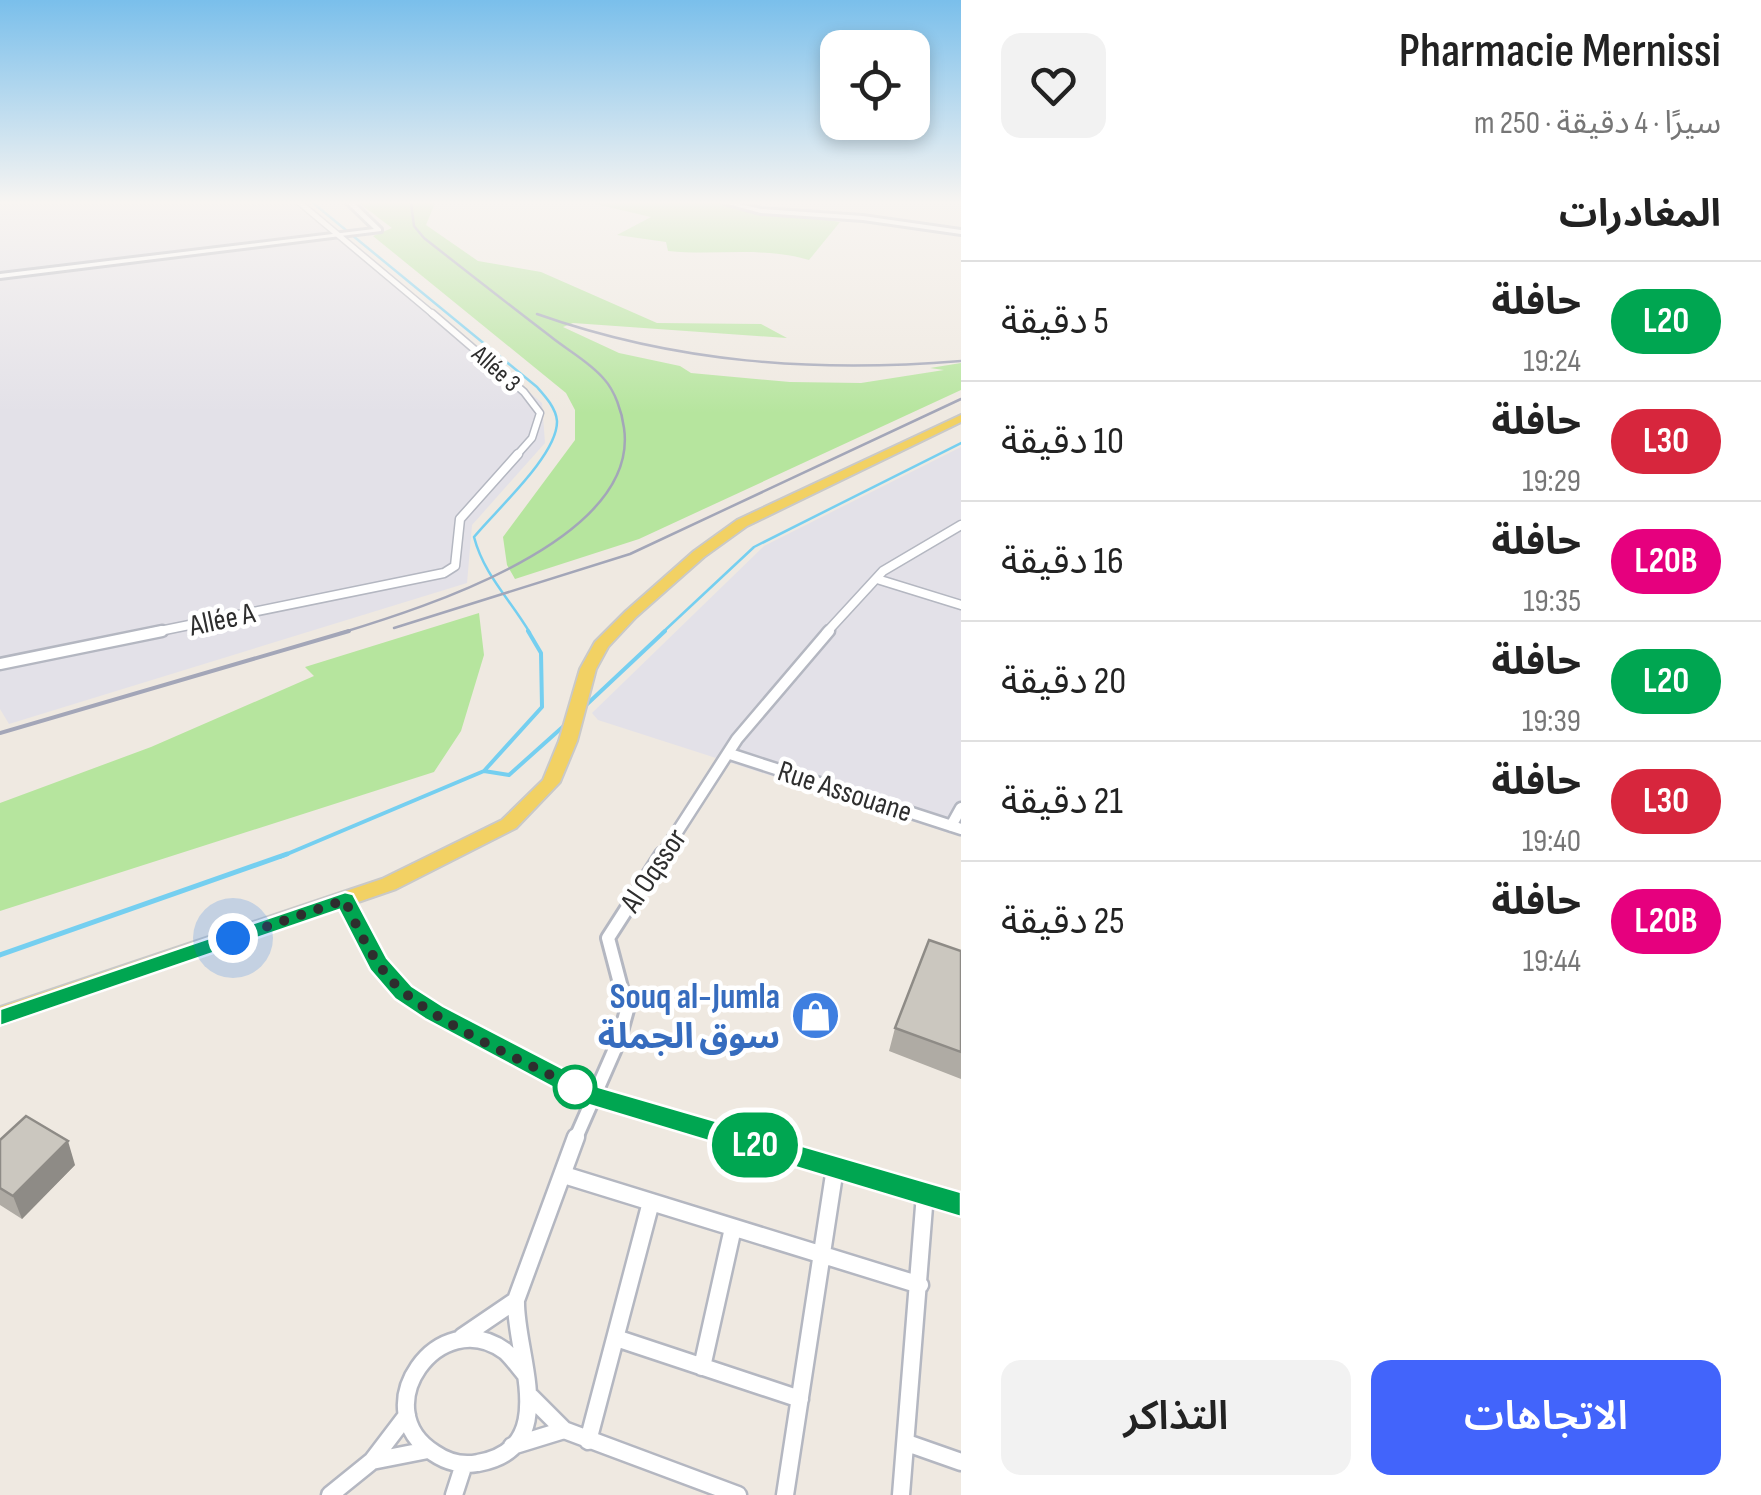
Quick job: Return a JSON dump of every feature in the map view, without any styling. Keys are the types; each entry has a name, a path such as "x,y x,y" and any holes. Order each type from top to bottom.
{"main road":[{"path":"0,1016 345,900 443,859 509,824 544,792 568,741 588,669 614,630 727,532 961,418"}],"street":[{"path":"0,276 28,273"},
{"name":"Allée 3","path":"385,273 497,367 540,413 532,438 460,519 456,562 444,573"},
{"name":"Al Oqssor","path":"526,1374 515,1302 591,1095 627,1012 608,938 737,738 791,672 877,579 903,558 961,525"},
{"name":"Allée A","path":"0,664 444,573"},
{"path":"877,579 961,604"},
{"name":"Rue Assouane","path":"730,754 956,827"},
{"path":"956,827 961,808"},
{"path":"345,900 379,964 404,992 434,1012 591,1095 961,1204"},
{"path":"784,1495 836,1168"},
{"path":"564,1176 920,1285"},
{"path":"901,1495 925,1194"},
{"path":"588,1441 651,1202"},
{"path":"702,1366 733,1228"},
{"path":"515,1302 460,1338 429,1352 417,1364 406,1397 414,1434 428,1450 445,1460 464,1464 482,1463 512,1446 564,1430"},
{"path":"460,1338 498,1346 526,1374 531,1397 527,1424 512,1446"},
{"path":"616,1338 800,1399"},
{"path":"531,1397 564,1430 738,1495"},
{"path":"330,1495 372,1461 407,1415"},
{"path":"907,1443 961,1462"},
{"path":"372,1461 428,1450"},
{"path":"454,1495 464,1464"}],"shaded area":[{"path":"0,273 389,273 542,403 545,443 472,525 467,583 9,724 0,709"},
{"path":"961,447 961,815 952,834 598,720 592,713 764,546"}],"green space":[{"path":"418,273 543,273 657,323 761,324 787,338 573,323 563,327 619,353 680,366 691,373 790,382 861,383 944,370 930,368 961,363 961,390 639,539 515,579 507,565 503,537 575,440 575,410 566,393"},
{"path":"479,613 484,655 461,731 434,772 0,911 0,803 151,747 314,676 305,667"}],"building":[{"path":"929,940 961,951 961,1052 895,1028"},
{"path":"26,1116 68,1141 13,1196 0,1188 0,1140"}],"waterway":[{"path":"398,273 537,387 552,407 557,421 547,450 474,537 491,575 530,633"},
{"path":"662,633 754,547 961,443"},
{"path":"484,771 542,707 541,653 528,631"},
{"path":"584,707 665,631"},
{"path":"484,771 509,775 566,724"},
{"path":"280,857 484,771"},
{"path":"0,955 287,854"}],"railway":[{"path":"341,633 471,587 519,563 563,535 598,504 620,468 624,428 608,384 469,273"},
{"path":"537,314 641,344 746,360 853,366 961,361"},
{"path":"394,628 630,554 961,399"},
{"path":"0,733 349,631"}],"bus line":[{"name":"L20","path":"0,1016 345,900 379,964 404,992 434,1012 591,1095 961,1204"}],"place":[{"name":"Souq al-Jumla سوق الجملة","path":"815,1016"}],"route":[{"path":"233,938 345,900 379,964 404,992 434,1012 591,1095 575,1087"}]}
